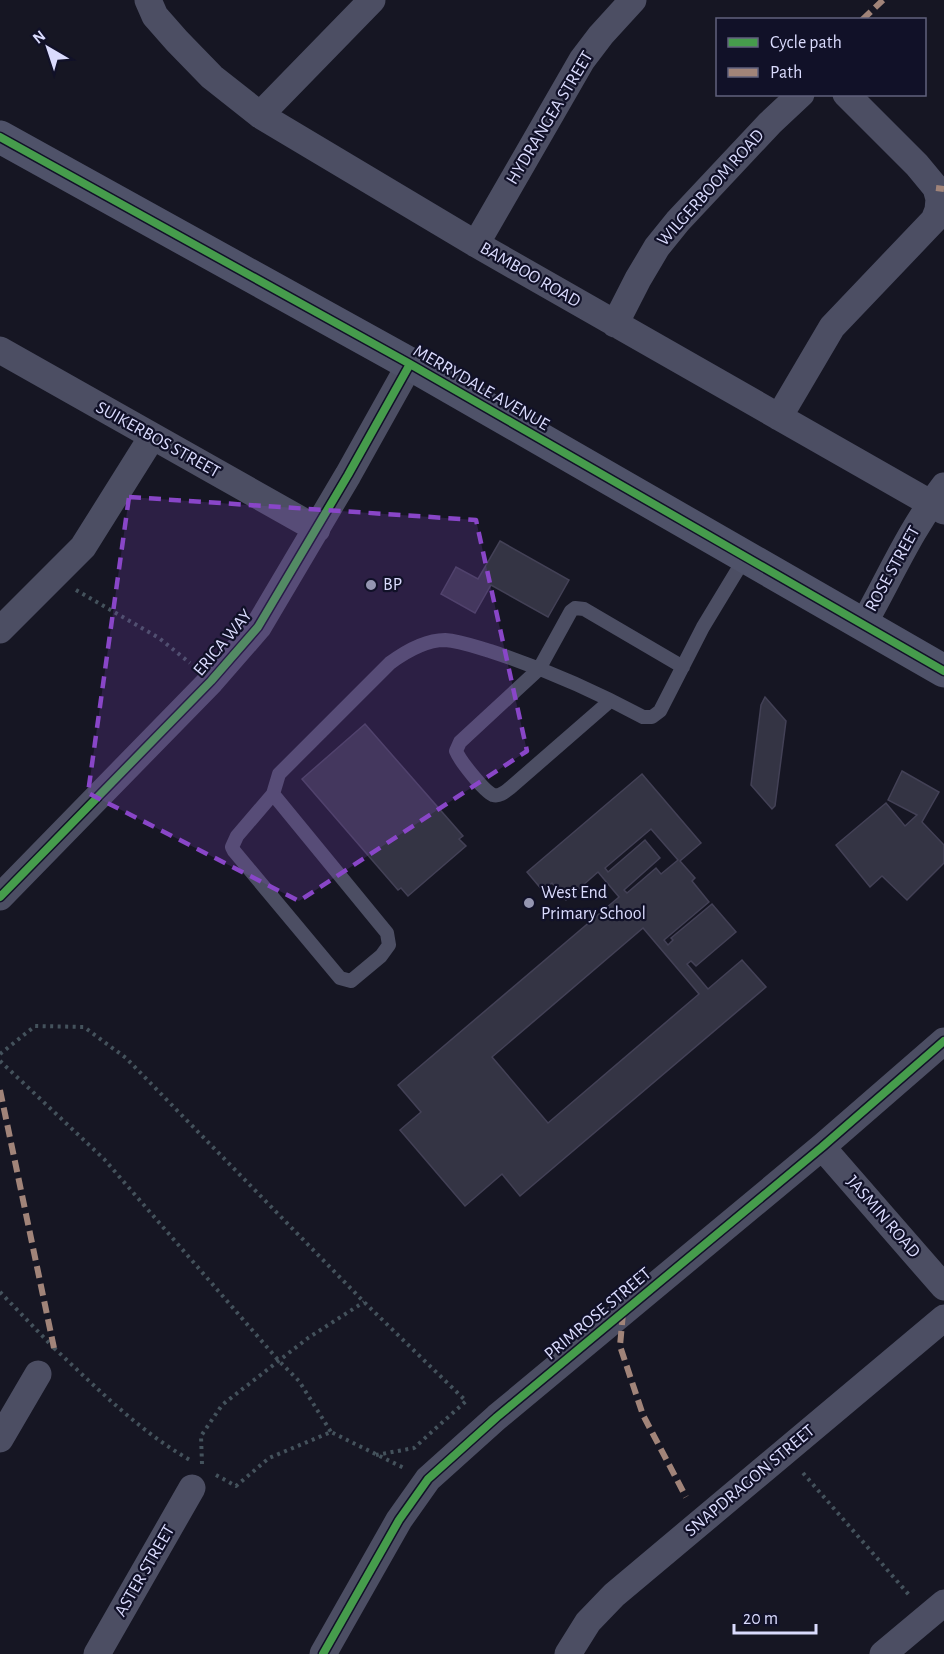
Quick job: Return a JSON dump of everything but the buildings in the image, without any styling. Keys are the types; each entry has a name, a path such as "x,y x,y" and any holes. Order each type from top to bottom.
{"street":[{"name":"BAMBOO ROAD","path":"148,0 155,16 177,41 212,76 260,115 476,244 778,417 939,500"},
{"path":"260,115 372,0"},
{"name":"HYDRANGEA STREET","path":"476,244 582,60 633,0"},
{"name":"WILGERBOOM ROAD","path":"615,324 657,247 678,221 770,123 799,96"},
{"path":"778,417 832,327 934,220 938,210 939,199 936,188 917,165 848,96"},
{"name":"MERRYDALE AVENUE","path":"0,137 410,364 944,671"},
{"name":"SUIKERBOS STREET","path":"0,350 317,529"},
{"name":"ERICA WAY","path":"0,897 212,681 258,627 317,529 410,364"},
{"path":"0,630 88,539 152,437"},
{"name":"ROSE STREET","path":"864,623 906,544 939,500"},
{"name":"PRIMROSE STREET","path":"323,1654 399,1520 428,1479 497,1418 822,1147 944,1041"},
{"name":"JASMIN ROAD","path":"822,1147 944,1287"},
{"name":"SNAPDRAGON STREET","path":"568,1654 588,1622 614,1595 944,1318"},
{"path":"0,1439 38,1374"},
{"name":"ASTER STREET","path":"97,1654 197,1477"},
{"path":"884,1654 944,1603"}],"lane":[{"path":"273,794 387,933 389,945 381,956 351,981 340,978 234,851 233,842 273,794 279,774 380,672 403,654 420,646 444,640 514,659 643,717 652,717 660,711 704,627 746,556"},
{"path":"610,701 510,788 498,795 492,794 459,758 457,746 538,669 571,611 579,607 683,667"}],"path":[{"path":"53,577 159,638 212,681"},
{"path":"0,1054 35,1026 84,1028 126,1058 364,1302 466,1401 414,1448 376,1455"},
{"path":"0,1061 104,1159 299,1382 331,1432 428,1479"},
{"path":"0,1292 54,1348 108,1398 167,1447 197,1477 236,1486 269,1458 331,1432"},
{"path":"197,1477 201,1436 222,1405 308,1338 364,1302"},
{"path":"38,1374 54,1348"},
{"path":"809,1465 802,1472 912,1597"}],"highlighted area":[{"path":"129,497 476,520 527,751 299,901 88,793"}],"marked path":[{"path":"864,18 883,0"},
{"path":"936,188 944,189"},
{"path":"0,1090 54,1348"},
{"path":"623,1313 620,1346 643,1415 686,1497"}],"cycle path":[{"path":"0,137 410,364 944,671"},
{"path":"0,897 211,681 258,627 348,475 410,364"},
{"path":"323,1654 399,1520 428,1479 497,1417 822,1147 944,1041"}],"place":[{"name":"BP","path":"371,585"},
{"name":"West End Primary School","path":"529,903"}]}
